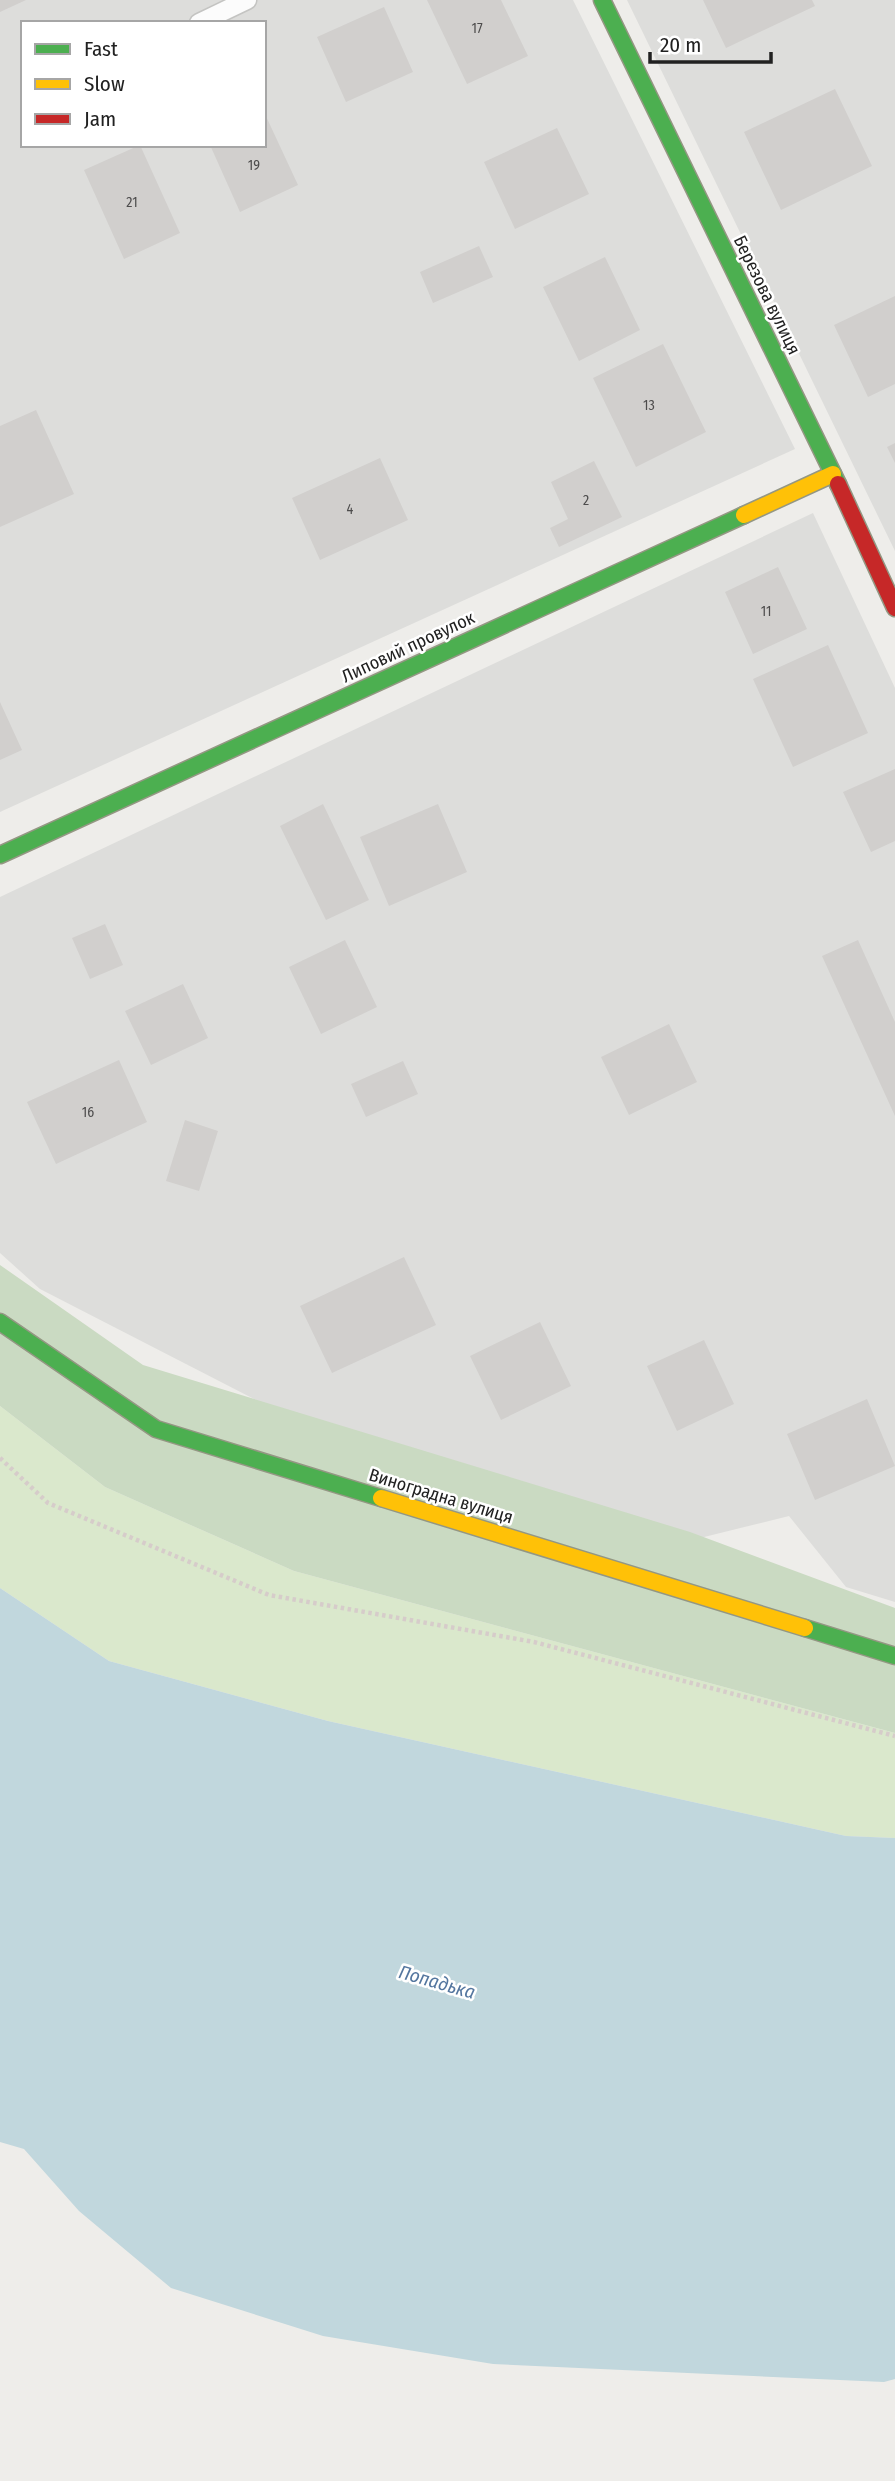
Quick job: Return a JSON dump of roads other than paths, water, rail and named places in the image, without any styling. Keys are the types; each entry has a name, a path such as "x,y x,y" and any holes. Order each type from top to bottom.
{"street":[{"name":"Березова вулиця","path":"602,0 833,474 895,608"},
{"name":"Липовий провулок","path":"0,855 833,474"},
{"name":"Виноградна вулиця","path":"0,1322 156,1429 895,1656"}],"lane":[{"path":"203,21 247,0"}],"water":[{"name":"Попадька","path":"0,1588 109,1661 328,1721 846,1836 895,1838 895,2379 884,2382 493,2364 323,2336 171,2288 79,2211 24,2149 0,2142"}]}
